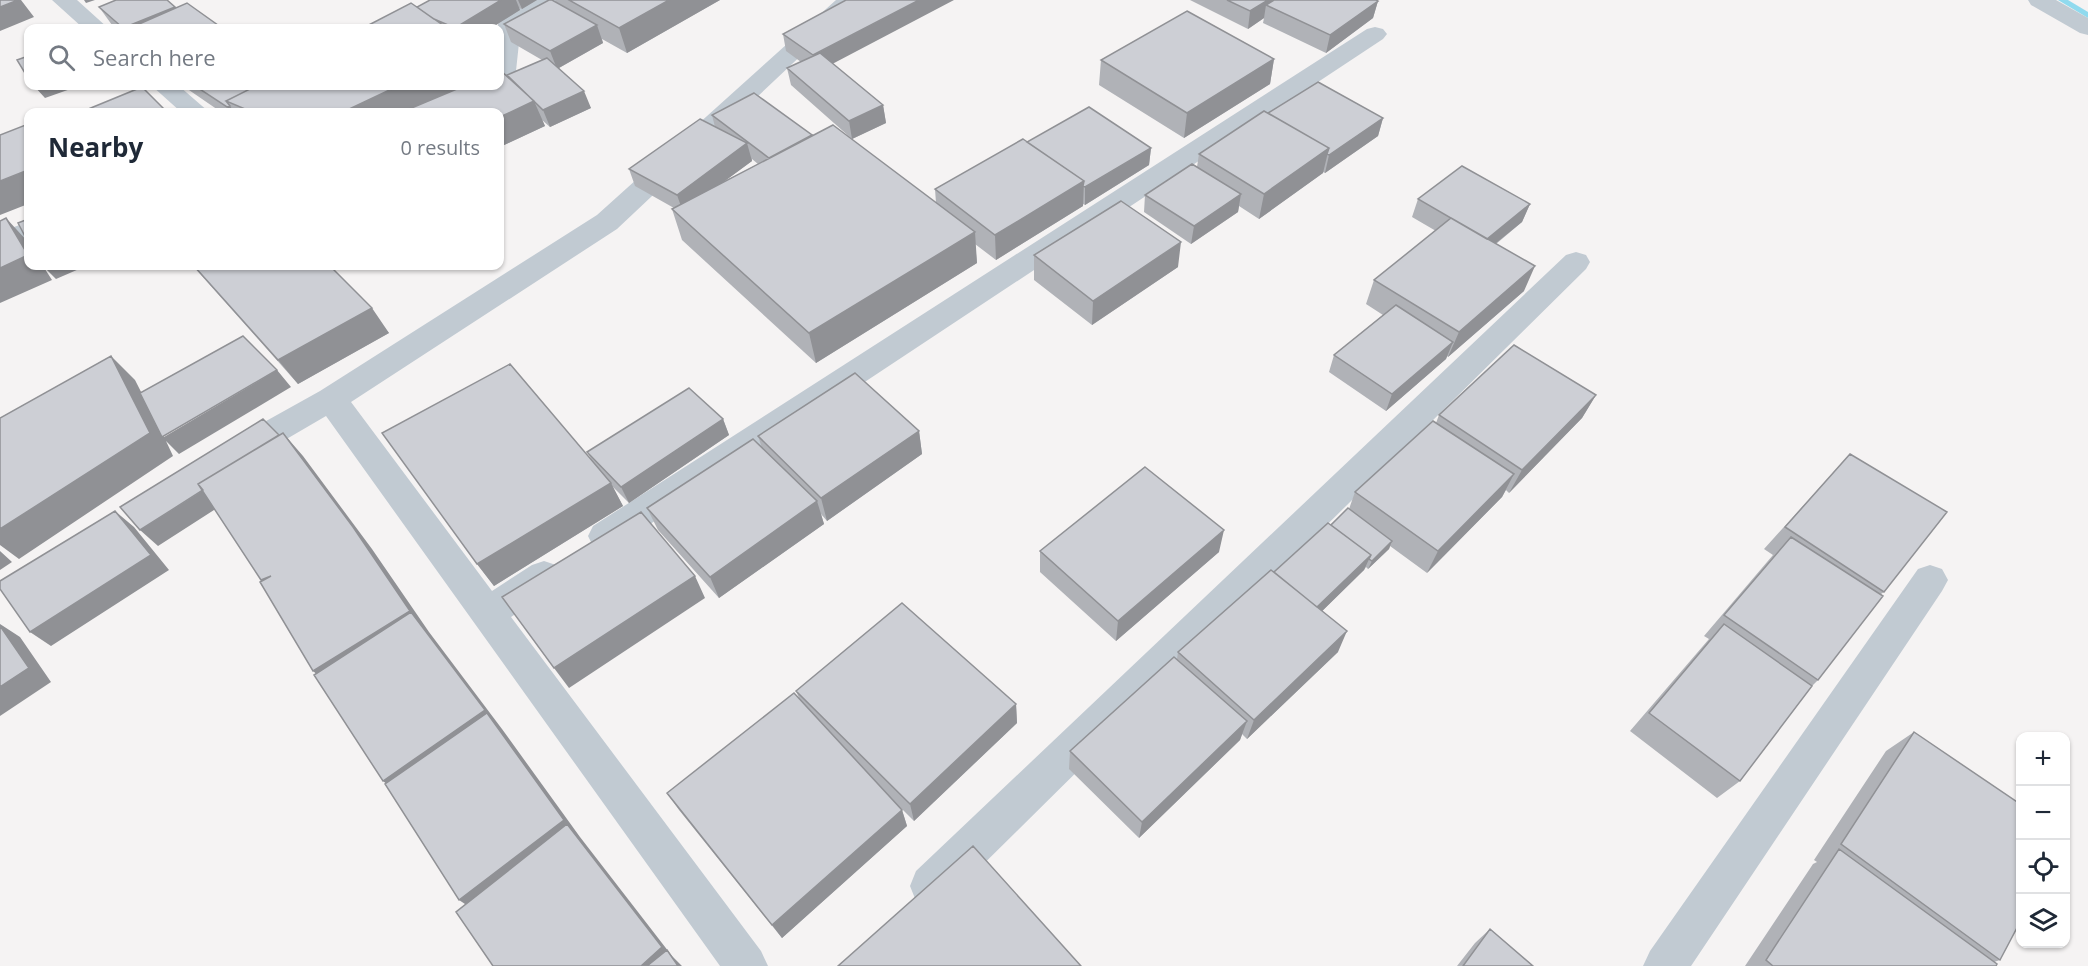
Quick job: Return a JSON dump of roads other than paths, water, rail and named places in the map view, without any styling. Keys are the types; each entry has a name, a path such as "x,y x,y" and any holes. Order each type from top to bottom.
{"street":[{"path":"63,0 91,24"},
{"path":"504,73 510,21 551,0"},
{"path":"209,468 331,399 607,222 849,0"},
{"path":"2039,0 2088,28"},
{"path":"488,613 1375,34"},
{"path":"169,90 191,108"},
{"path":"479,108 501,99 502,90"},
{"path":"0,243 24,233"},
{"path":"908,908 1576,262"},
{"path":"331,399 746,966"},
{"path":"1665,966 1930,580"}],"waterway":[{"path":"2062,0 2088,15"}]}
